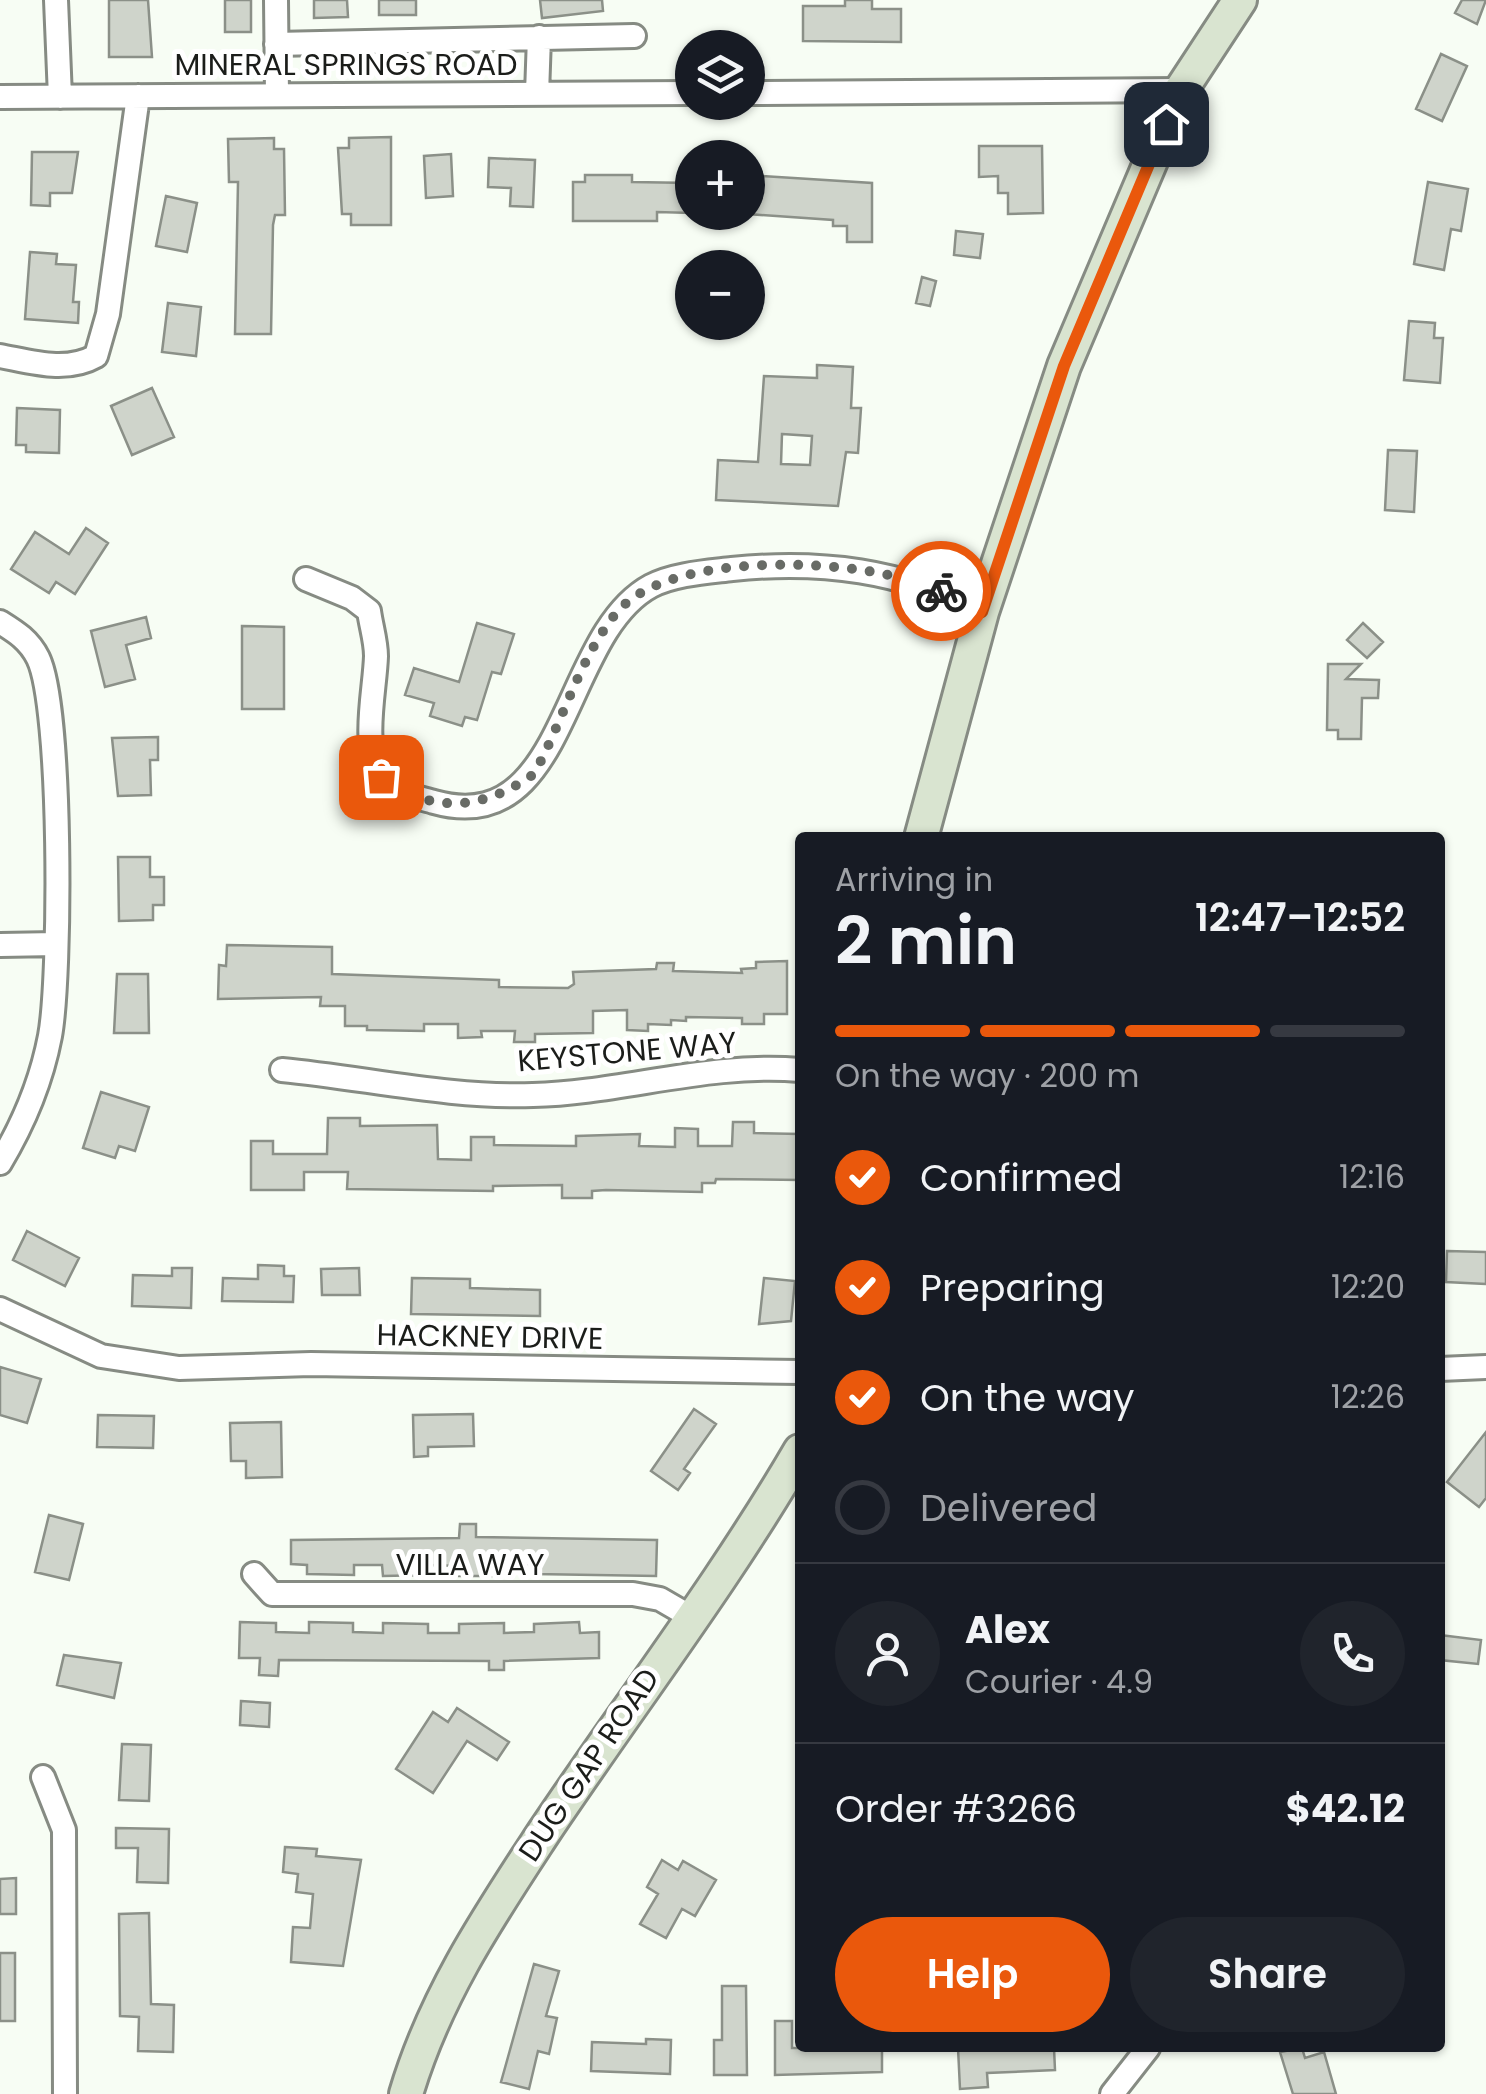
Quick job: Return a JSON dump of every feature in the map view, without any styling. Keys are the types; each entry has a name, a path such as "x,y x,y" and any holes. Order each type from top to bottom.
{"street":[{"path":"56,0 60,97"},
{"path":"276,0 277,95"},
{"path":"923,832 982,612 1064,366 1181,90 1240,0"},
{"path":"276,44 634,36"},
{"path":"537,94 540,37"},
{"path":"765,93 1181,90"},
{"name":"MINERAL SPRINGS ROAD","path":"0,97 675,93"},
{"path":"0,356 54,366 83,363 96,356 108,314 138,96"},
{"path":"306,579 352,598 369,611 376,651 372,746 381,777 403,794 448,806 481,803 510,791 534,774 614,614 652,585 703,572 827,565 872,571 941,591 982,612"},
{"path":"0,622 27,639 40,660 51,706 56,944 49,1041 25,1121 0,1163"},
{"path":"0,945 56,944"},
{"name":"KEYSTONE WAY","path":"282,1070 437,1089 535,1096 637,1080 795,1070"},
{"name":"HACKNEY DRIVE","path":"0,1310 101,1356 179,1368 311,1364 795,1372"},
{"path":"1445,1369 1486,1367"},
{"name":"DUG GAP ROAD","path":"406,2094 421,2044 478,1932 755,1528 795,1460"},
{"name":"VILLA WAY","path":"254,1574 272,1594 633,1594 660,1600 691,1617"},
{"path":"43,1777 64,1830 65,2094"},
{"path":"1112,2094 1145,2052"}],"building":[{"path":"109,0 148,0 152,57 109,57"},
{"path":"225,0 251,0 251,32 225,32"},
{"path":"314,0 347,0 348,17 314,18"},
{"path":"379,0 416,0 416,15 379,15"},
{"path":"540,0 602,0 603,11 542,18"},
{"path":"845,0 872,0 872,9 901,9 901,42 803,41 803,6 845,6"},
{"path":"1462,0 1486,0 1477,24 1455,13"},
{"path":"1441,54 1467,66 1442,121 1416,109"},
{"path":"391,137 391,225 351,225 351,214 342,214 338,148 349,148 349,138"},
{"path":"274,138 274,149 284,149 285,215 275,215 273,225 271,334 235,334 238,182 229,182 228,139"},
{"path":"979,146 1042,146 1043,213 1008,214 1008,193 998,193 998,176 979,177"},
{"path":"32,152 78,152 72,193 50,193 50,206 31,205"},
{"path":"451,154 453,196 426,198 424,156"},
{"path":"489,158 535,160 533,207 510,206 511,188 488,187"},
{"path":"585,175 632,175 632,182 675,183 675,213 657,212 657,221 573,221 573,182 585,182"},
{"path":"765,176 872,183 872,242 847,242 847,226 833,226 833,220 765,215"},
{"path":"1428,182 1468,189 1461,231 1451,229 1444,270 1414,264"},
{"path":"166,196 197,203 187,252 156,246"},
{"path":"956,231 983,234 980,258 954,255"},
{"path":"30,252 57,254 56,264 76,265 73,302 79,302 78,323 25,319"},
{"path":"922,277 936,281 930,306 916,303"},
{"path":"168,303 201,307 196,356 162,352"},
{"path":"1409,321 1435,323 1434,338 1443,338 1440,383 1404,380"},
{"path":"817,365 853,367 851,408 861,408 858,453 846,452 838,506 716,500 718,460 758,462 764,376 817,378","holes":["782,434 812,436 810,465 781,464"]},
{"path":"152,388 174,437 132,455 111,406"},
{"path":"17,408 60,410 59,453 26,452 26,445 16,445"},
{"path":"1388,450 1417,451 1414,512 1385,510"},
{"path":"86,528 108,543 75,594 56,582 49,593 11,569 35,532 69,554"},
{"path":"146,617 151,638 126,645 135,679 105,687 91,631"},
{"path":"477,623 514,634 501,674 492,672 477,720 465,717 462,726 430,716 434,703 405,695 414,668 459,682"},
{"path":"1363,623 1383,642 1367,658 1347,640"},
{"path":"242,626 284,627 284,709 242,709"},
{"path":"1328,664 1361,664 1346,679 1379,680 1378,698 1362,698 1361,739 1338,739 1338,730 1327,730"},
{"path":"158,737 158,760 150,760 151,795 118,796 112,738"},
{"path":"118,857 150,857 150,877 164,877 164,905 153,905 153,920 119,921"},
{"path":"227,945 332,947 332,974 499,980 499,987 568,988 574,984 573,972 656,969 657,963 674,963 673,971 742,973 741,969 756,968 756,962 787,961 787,1014 764,1014 764,1024 742,1024 742,1018 686,1017 686,1021 671,1020 671,1025 648,1024 648,1031 627,1030 627,1010 593,1011 593,1033 535,1034 535,1042 514,1042 515,1031 481,1031 482,1037 458,1038 458,1024 424,1024 424,1031 367,1030 367,1026 345,1026 345,1006 320,1006 321,997 218,999 219,965 226,966"},
{"path":"117,974 148,974 149,1033 114,1033"},
{"path":"101,1092 149,1107 135,1151 119,1146 115,1158 83,1148"},
{"path":"328,1118 360,1118 360,1126 437,1125 438,1159 471,1160 471,1137 494,1137 494,1145 576,1146 576,1136 640,1134 639,1146 675,1147 675,1128 698,1129 698,1146 732,1146 733,1122 754,1122 754,1133 795,1134 795,1180 716,1179 715,1183 702,1183 702,1192 606,1190 592,1191 592,1198 562,1198 562,1185 493,1186 493,1191 347,1189 348,1172 304,1172 304,1190 251,1190 251,1141 273,1141 273,1154 327,1154"},
{"path":"27,1231 79,1258 65,1286 13,1260"},
{"path":"1447,1251 1486,1252 1486,1284 1446,1282"},
{"path":"258,1265 284,1266 284,1276 294,1276 293,1302 222,1301 223,1278 258,1279"},
{"path":"172,1268 192,1268 191,1308 132,1306 133,1275 172,1276"},
{"path":"359,1268 360,1295 322,1295 321,1269"},
{"path":"412,1278 470,1279 470,1288 540,1290 540,1316 411,1314"},
{"path":"764,1278 795,1281 791,1321 759,1324"},
{"path":"0,1367 41,1379 27,1423 0,1415"},
{"path":"694,1409 716,1424 684,1469 690,1473 678,1490 651,1471"},
{"path":"473,1414 474,1446 428,1447 428,1456 414,1457 413,1415"},
{"path":"98,1415 154,1416 153,1448 97,1447"},
{"path":"281,1422 282,1477 246,1478 246,1461 231,1461 230,1423"},
{"path":"1486,1432 1486,1498 1479,1507 1447,1482"},
{"path":"49,1515 83,1524 69,1580 35,1572"},
{"path":"460,1524 476,1524 476,1537 657,1540 656,1576 535,1574 536,1565 505,1564 504,1576 459,1576 459,1566 430,1565 430,1575 383,1576 382,1565 354,1565 354,1575 307,1574 307,1565 291,1564 291,1540 459,1538"},
{"path":"240,1622 276,1623 276,1632 309,1633 309,1622 353,1623 353,1632 383,1633 383,1623 428,1624 428,1633 459,1633 459,1624 504,1623 504,1633 534,1632 534,1624 579,1622 580,1633 599,1632 599,1658 504,1661 504,1670 489,1670 489,1661 279,1660 278,1676 259,1675 260,1658 239,1658"},
{"path":"1445,1636 1481,1640 1478,1664 1445,1661"},
{"path":"64,1655 121,1663 114,1698 57,1685"},
{"path":"241,1701 270,1703 269,1727 240,1725"},
{"path":"457,1708 509,1742 497,1760 467,1741 433,1793 396,1769 433,1712 448,1722"},
{"path":"122,1744 151,1745 149,1801 119,1800"},
{"path":"116,1828 169,1829 168,1883 137,1882 138,1848 116,1848"},
{"path":"285,1847 317,1849 316,1856 361,1860 343,1966 291,1962 293,1927 310,1928 313,1894 296,1892 298,1874 283,1872"},
{"path":"662,1860 678,1870 683,1861 716,1880 695,1916 682,1909 666,1938 640,1924 658,1894 647,1887"},
{"path":"16,1878 16,1914 0,1914 0,1879"},
{"path":"149,1913 151,2004 174,2005 173,2052 138,2051 139,2017 120,2016 119,1914"},
{"path":"0,1953 15,1953 15,2021 0,2021"},
{"path":"534,1964 559,1971 546,2016 557,2018 549,2054 538,2051 529,2089 501,2082"},
{"path":"722,1986 746,1986 747,2075 714,2075 714,2040 722,2040"},
{"path":"775,2021 792,2021 795,2052 882,2052 882,2072 775,2075"},
{"path":"646,2039 671,2040 670,2074 591,2071 592,2042 646,2044"},
{"path":"958,2052 1054,2052 1055,2070 987,2073 988,2087 960,2089"},
{"path":"1280,2052 1303,2052 1305,2058 1324,2052 1336,2094 1293,2094"}],"way so far":[{"path":"381,777 403,794 448,806 481,803 510,791 534,774 557,733 588,659 614,614 652,585 703,572 772,565 827,565 872,571 941,591"}],"route":[{"path":"941,591 982,612 1064,366 1166,124"}]}
